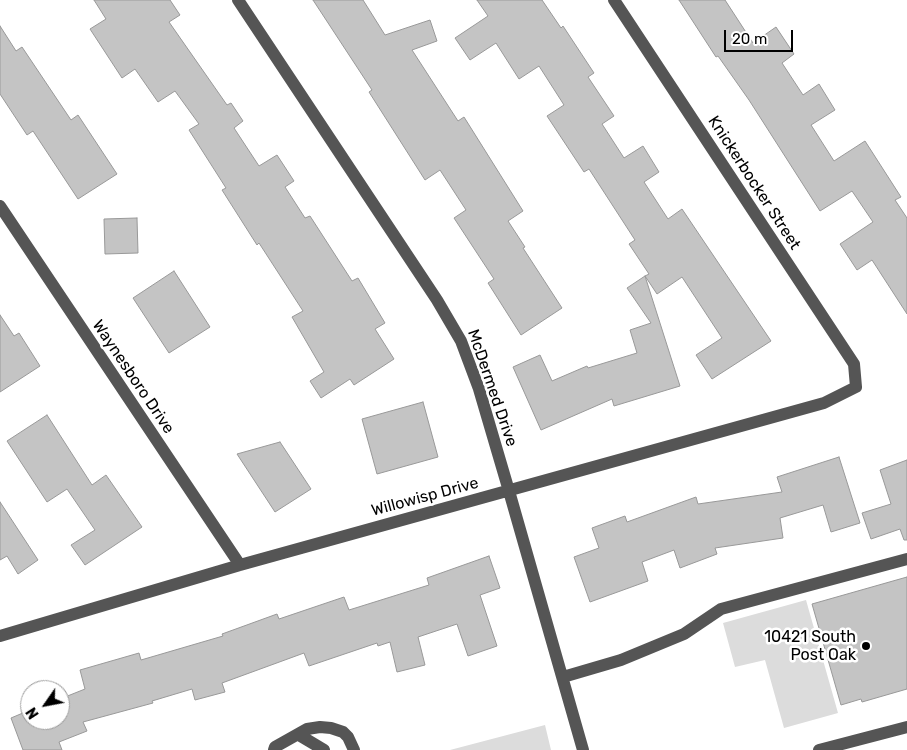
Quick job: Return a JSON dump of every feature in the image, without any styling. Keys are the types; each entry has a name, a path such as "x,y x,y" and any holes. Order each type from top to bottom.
{"street":[{"name":"McDermed Drive","path":"238,0 438,300 461,341 479,389 583,750"},
{"name":"Knickerbocker Street","path":"614,0 854,364 856,387"},
{"name":"Waynesboro Drive","path":"0,206 240,565"},
{"name":"Willowisp Drive","path":"0,636 240,565 824,403 856,387"},
{"path":"563,677 621,660 684,634 721,609 907,558"},
{"path":"274,750 275,747 307,729 320,727 332,728 342,732 348,737 354,750"},
{"path":"819,750 907,727"},
{"path":"299,735 324,750"}],"shaded area":[{"path":"806,600 838,713 784,728 765,660 735,667 723,623"},
{"path":"545,725 551,750 450,750"}],"building":[{"path":"94,0 170,0 180,15 169,22 227,105 231,103 243,121 234,128 259,166 277,155 294,181 285,187 305,218 310,216 352,281 358,278 385,323 375,329 394,359 354,385 350,379 321,398 310,381 324,372 292,317 303,311 259,243 257,245 222,190 226,188 189,130 199,124 175,91 158,102 135,69 122,78 90,29 106,19"},
{"path":"313,0 363,0 385,35 430,20 437,41 412,50 458,121 464,117 523,211 508,221 562,308 521,335 488,283 494,279 454,218 466,210 440,170 425,180 369,92 372,90"},
{"path":"477,0 542,0 561,28 563,26 594,73 588,77 614,116 602,124 624,158 643,146 659,172 644,182 668,219 682,209 771,341 712,379 696,355 722,338 682,277 657,294 645,276 649,274 629,244 635,240 589,169 584,172 547,116 564,105 539,66 519,79 496,43 470,60 455,38 488,16"},
{"path":"679,0 725,0 753,43 776,27 794,54 782,63 803,95 819,84 835,110 811,125 834,161 865,141 901,197 895,200 907,218 907,314 872,260 857,270 840,244 873,222 852,191 820,211 749,100 718,56 716,57"},
{"path":"0,26 16,51 22,47 71,120 78,115 117,174 78,199 33,131 27,135 0,94"},
{"path":"137,218 138,253 105,254 104,219"},
{"path":"174,271 210,327 169,353 133,298"},
{"path":"645,276 680,386 614,406 612,399 541,430 513,367 540,355 552,381 587,366 588,368 637,353 630,330 651,323 627,288"},
{"path":"0,315 14,336 19,333 40,366 0,392"},
{"path":"423,402 438,457 377,474 362,419"},
{"path":"47,415 92,485 106,475 142,527 85,565 71,545 95,530 67,489 47,502 7,441"},
{"path":"280,442 311,489 275,512 237,454"},
{"path":"839,457 860,523 831,532 823,505 780,518 783,538 715,548 717,554 680,568 674,550 642,562 648,581 590,602 574,557 599,548 592,528 625,516 627,522 696,497 698,504 782,492 777,477"},
{"path":"907,460 907,540 904,540 900,529 871,539 862,513 891,504 880,470"},
{"path":"0,502 38,560 18,574 7,556 0,560"},
{"path":"489,556 500,588 480,595 497,646 468,656 457,624 418,637 425,665 397,672 390,642 378,646 377,643 309,666 304,653 222,683 225,692 195,700 192,689 152,701 153,703 83,722 87,731 59,742 62,750 23,750 11,718 20,714 20,730 70,730 70,695 85,689 80,670 139,653 141,660 223,636 222,634 277,614 279,619 344,597 349,610 429,585 427,578"},
{"name":"10421 South Post Oak","path":"907,577 907,689 862,702 861,699 841,705 812,604"}],"place":[{"name":"10421 South Post Oak","path":"866,646"}]}
